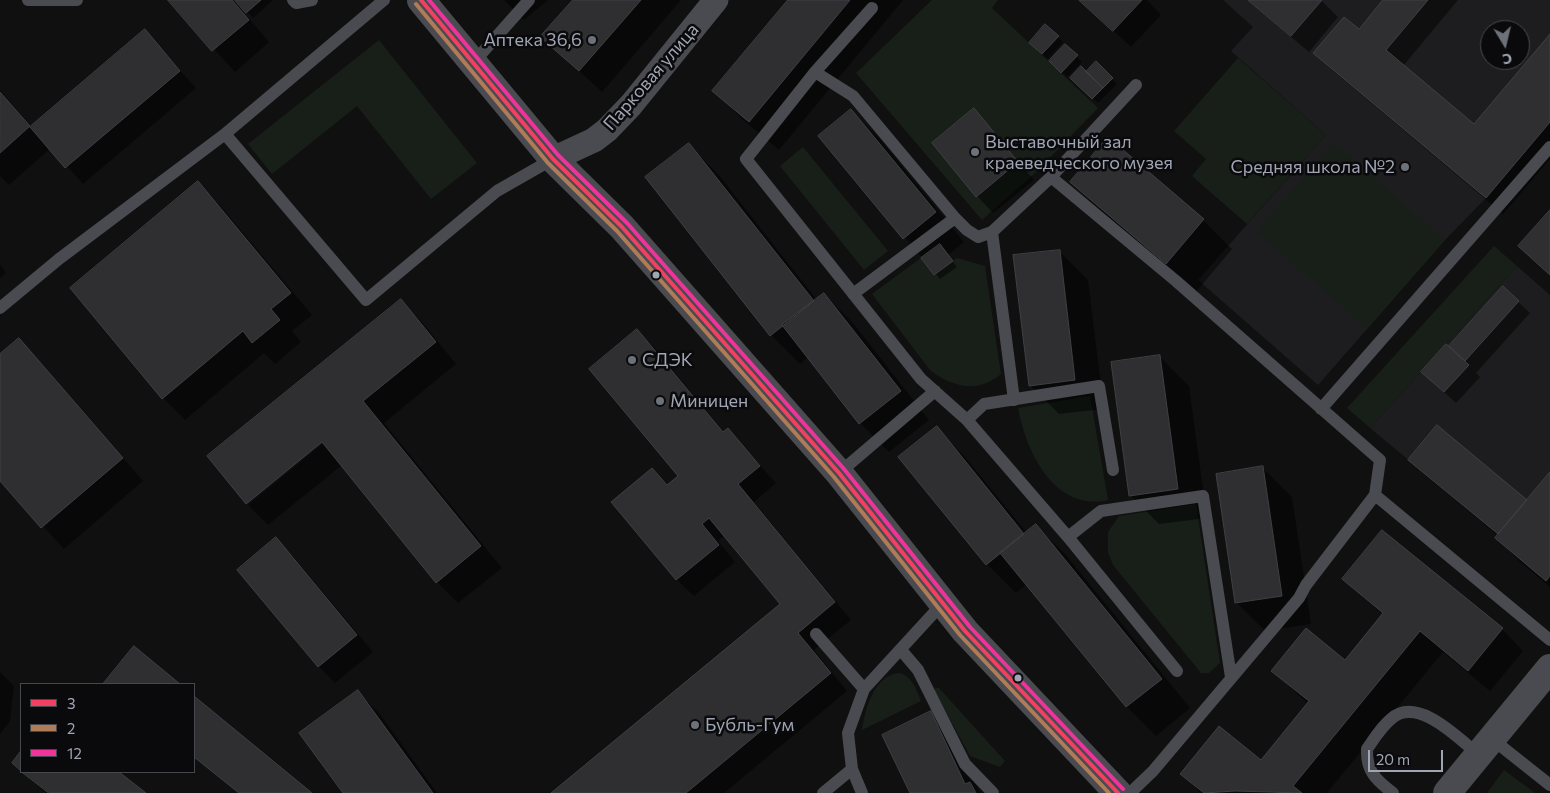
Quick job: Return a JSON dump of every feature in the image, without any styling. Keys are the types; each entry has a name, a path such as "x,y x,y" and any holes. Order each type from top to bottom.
{"street":[{"path":"421,0 553,159 622,227 839,473 942,604 1118,793"},
{"name":"Парковая улица","path":"553,159 594,140 607,130 632,105 716,0"},
{"path":"1447,793 1550,668"}],"lane":[{"path":"28,0 78,0"},
{"path":"293,0 296,3 312,0"},
{"path":"0,308 59,259 224,134 384,0"},
{"path":"473,63 529,0"},
{"path":"872,8 815,72 746,159 921,379 967,420 1068,537 1177,671"},
{"path":"815,72 853,96 955,218 978,238 992,232 1051,176 1136,85"},
{"path":"224,134 366,300 496,190 553,159"},
{"path":"1321,409 1550,147"},
{"path":"1051,176 1168,275 1380,460 1375,495 1306,585 1299,598 1230,677 1153,771 1130,793"},
{"path":"853,294 955,218"},
{"path":"992,232 1014,400"},
{"path":"967,420 984,404 1099,386 1113,470"},
{"path":"839,473 934,392"},
{"path":"1375,495 1550,640"},
{"path":"1068,537 1101,511 1203,496 1230,677"},
{"path":"862,793 852,769 848,734 864,689 942,604"},
{"path":"816,634 864,689"},
{"path":"901,650 918,670 964,764 993,793"},
{"path":"1393,793 1378,781 1370,771 1367,749 1392,718 1404,712 1416,711 1485,747 1550,785"},
{"path":"823,793 852,769"}],"shaded area":[{"path":"932,0 998,0 992,8 1098,108 1036,172 982,220 856,73"},
{"name":"Средняя школа №2","path":"1223,0 1550,0 1550,122 1486,198 1445,240 1318,385 1198,280 1326,135 1231,51 1253,27"},
{"path":"379,40 477,163 431,199 357,106 272,174 248,144"},
{"path":"1238,58 1326,135 1247,224 1192,176 1206,159 1174,131"},
{"path":"1334,142 1445,240 1367,329 1256,231"},
{"path":"803,147 888,251 864,270 780,166"},
{"path":"1494,246 1517,266 1370,428 1347,408"},
{"path":"921,258 934,275 957,258 985,266 1001,374 992,380 974,386 965,386 947,381 938,376 930,370 872,294"},
{"path":"1517,266 1550,295 1550,576 1546,581 1495,538 1498,534 1370,428"},
{"path":"1090,396 1108,500 1089,501 1072,497 1058,488 1046,475 1036,459 1022,425 1018,408"},
{"path":"1196,504 1220,663 1209,673 1201,673 1113,565 1108,552 1108,532 1119,516"},
{"path":"898,673 903,674 910,680 921,701 862,730 868,704 876,688 889,676"},
{"path":"939,688 1005,761 1000,767 970,756 934,690"},
{"path":"1504,770 1535,793 1487,793"}],"building":[{"path":"168,0 232,0 249,20 212,51"},
{"path":"235,0 261,0 246,13"},
{"path":"573,0 641,0 579,71 540,37"},
{"path":"788,0 850,0 749,122 712,91"},
{"path":"1079,0 1142,0 1113,31"},
{"path":"1248,0 1322,0 1291,36"},
{"path":"1383,0 1428,0 1386,50 1474,124 1520,70 1530,70 1530,58 1550,34 1550,122 1486,198 1313,53 1344,17 1359,29"},
{"path":"1045,24 1059,36 1042,54 1029,43"},
{"path":"145,29 180,71 65,168 30,127"},
{"path":"1065,44 1078,55 1061,73 1049,61"},
{"path":"1096,61 1113,78 1103,88 1086,72"},
{"path":"1081,66 1103,88 1092,99 1070,78"},
{"path":"0,92 30,126 0,153"},
{"name":"Выставочный зал краеведческого музея","path":"974,108 1018,162 976,197 932,143"},
{"path":"851,109 936,212 903,239 818,136"},
{"path":"1108,137 1204,219 1166,264 1070,182"},
{"path":"689,143 814,301 770,336 645,177"},
{"path":"198,181 291,293 271,309 280,320 252,343 243,331 162,399 70,288"},
{"path":"1550,210 1550,275 1518,246"},
{"path":"940,244 953,261 934,275 921,258"},
{"path":"1060,250 1075,380 1029,386 1013,255"},
{"path":"1503,286 1519,301 1465,361 1449,346"},
{"path":"824,293 901,391 859,424 782,325"},
{"path":"401,299 436,342 363,401 481,546 436,583 322,442 246,504 207,456"},
{"path":"637,329 723,432 728,428 760,466 738,484 835,602 798,633 831,673 686,793 551,793 780,604 709,518 702,524 719,545 676,580 611,502 652,468 667,485 678,476 589,369"},
{"path":"19,338 123,458 41,528 0,481 0,354"},
{"path":"1446,344 1469,365 1444,392 1421,372"},
{"path":"1160,355 1178,489 1129,496 1111,362"},
{"path":"1437,425 1527,500 1498,534 1408,460"},
{"path":"937,426 1024,534 986,565 898,457"},
{"path":"1263,466 1282,596 1235,603 1216,474"},
{"path":"1550,472 1550,576 1546,581 1495,538"},
{"path":"1036,524 1162,679 1126,707 1000,553"},
{"path":"1382,530 1503,628 1468,671 1420,631 1293,786 1302,793 1235,791 1204,793 1180,774 1219,726 1261,760 1309,701 1271,671 1306,628 1345,660 1383,613 1342,579"},
{"path":"276,537 357,635 318,667 237,570"},
{"path":"134,646 179,683 104,683"},
{"path":"358,690 433,793 343,793 299,733"},
{"path":"195,697 312,793 239,793 195,758"},
{"path":"931,711 965,784 970,782 976,793 910,793 882,735"},
{"path":"20,752 20,770 12,763"},
{"path":"23,773 120,773 146,793 49,793"}],"transit line":[{"name":"3","path":"421,0 553,159 622,227 839,473 965,631 1118,793"},
{"name":"12","path":"429,0 558,155 627,223 844,469 970,627 1123,789"},
{"name":"2","path":"416,4 548,163 617,231 834,477 960,635 1109,793"}],"place":[{"name":"Аптека 36,6","path":"592,40"},
{"name":"Выставочный зал краеведческого музея","path":"975,152"},
{"name":"Средняя школа №2","path":"1405,167"},
{"name":"СДЭК","path":"632,360"},
{"name":"Миницен","path":"660,401"},
{"name":"Бубль-Гум","path":"695,725"}]}
